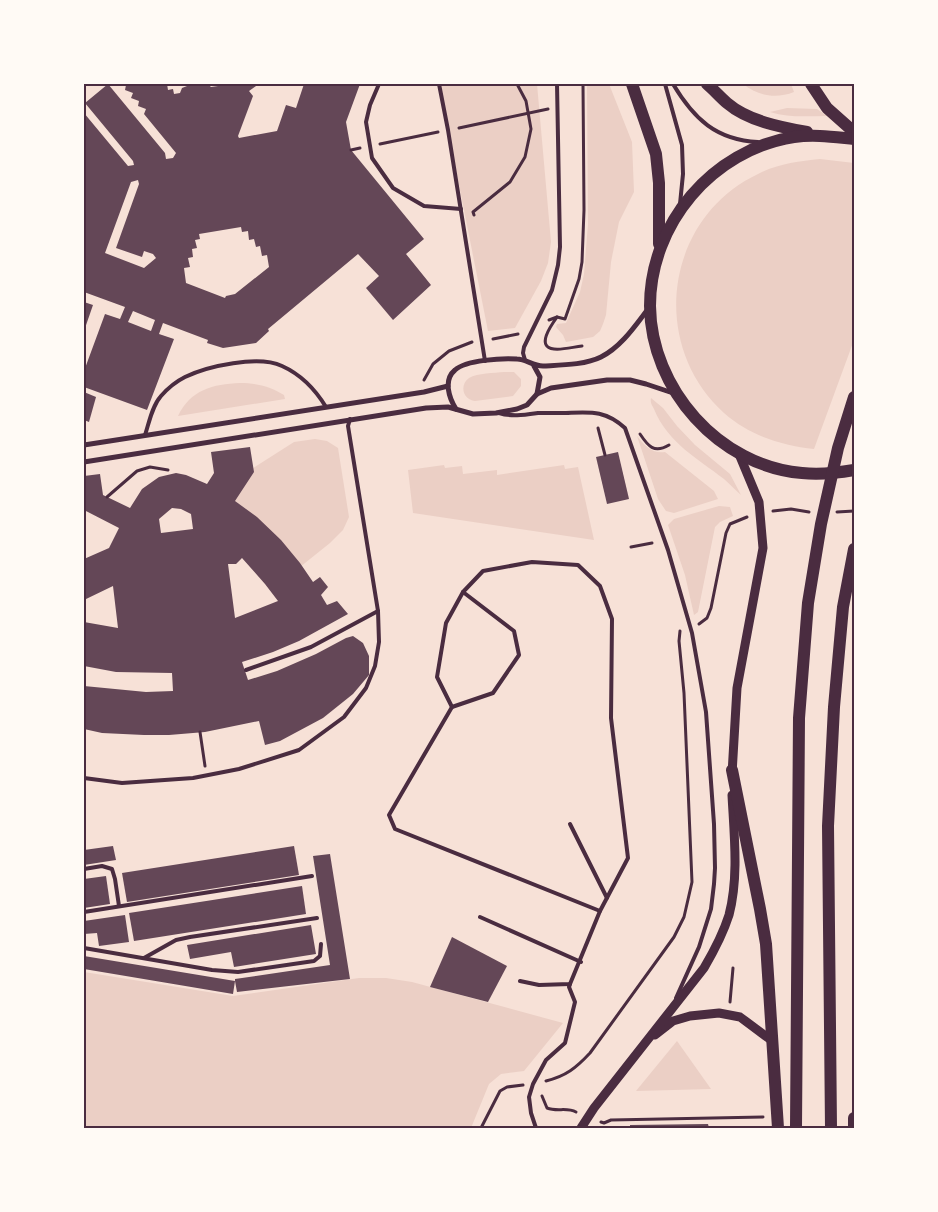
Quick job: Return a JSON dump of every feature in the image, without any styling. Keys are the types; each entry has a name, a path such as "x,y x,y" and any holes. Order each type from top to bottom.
{"main road":[{"path":"632,84 656,154 659,183 659,252"},
{"path":"708,84 728,104 749,116 781,127 819,135 854,139"},
{"path":"811,84 827,108 854,132"},
{"path":"819,135 794,137 771,142 735,158 704,181 679,210 668,230 659,252 652,279 650,307 654,337 662,367 676,394 694,417 715,438 739,454 769,466 800,473 832,474 854,470"},
{"path":"796,1128 799,718 808,603 821,524 838,448 854,397"},
{"path":"831,1128 828,826 840,634 854,550"},
{"path":"732,770 766,944 778,1128"},
{"path":"854,1118 854,1128"}],"street":[{"path":"534,366 585,362 602,357 622,341 650,307"},
{"path":"456,410 448,396 450,378 455,370 468,364 485,361 526,360 534,366 540,378 537,394"},
{"path":"84,462 426,408 448,407 473,414 496,413 527,405 537,394 551,388 617,379 646,384 676,394"},
{"path":"84,445 424,392 448,386"},
{"path":"581,1128 594,1108 704,968 716,946 729,914 733,884 732,770 738,688 763,548 759,502 739,454"},
{"path":"645,1042 674,1021 690,1016 719,1013 740,1017 771,1040"}],"lane":[{"path":"380,84 370,105 366,122 372,158 393,188 424,206 461,209"},
{"path":"439,84 485,361"},
{"path":"526,360 523,352 524,347 552,290 558,265 560,247 557,84"},
{"path":"665,84 682,145 683,174 679,210"},
{"path":"673,84 683,101 711,130 736,140 771,142"},
{"path":"145,435 159,398 171,386 185,377 242,362 262,362 280,365 299,375 317,393 326,407"},
{"path":"496,413 514,416 540,413 598,413 615,420 625,428 668,550 690,626 706,712 715,868 711,909 696,954 672,1010"},
{"path":"84,778 122,783 193,778 240,769 299,750 344,717 366,688 375,666 379,642 378,611 348,426 350,419"},
{"path":"452,707 437,677 446,623 463,592 483,571 532,562 578,564 600,586 612,620 611,718 628,858 600,911 581,962 570,984 569,987 575,1002 565,1043 546,1060 528,1097 536,1128"},
{"path":"463,592 514,631 519,655 493,693 452,707 389,815 395,829 600,911"},
{"path":"246,670 311,647 378,611"},
{"path":"570,824 607,898"},
{"path":"84,869 102,866 112,869 119,906"},
{"path":"84,912 312,876"},
{"path":"480,917 581,962"},
{"path":"144,958 176,940 317,918"},
{"path":"84,948 212,970 238,972 314,961 320,956 321,944"},
{"path":"520,981 538,985 570,984"}],"path":[{"path":"464,228 474,226 473,212 510,182 525,157 531,129 526,101 516,84"},
{"path":"557,317 564,319 579,279 582,262 584,210 583,84"},
{"path":"598,428 605,455"},
{"path":"107,497 137,471 150,467 168,470"},
{"path":"775,510 791,509"},
{"path":"481,1128 500,1091 507,1087 533,1084 557,1078 575,1069 590,1053 674,937 684,917 692,882 684,693 679,634 680,630 702,623 707,618 711,608 726,533 730,524 746,517"},
{"path":"631,547 652,543"},
{"path":"200,732 205,767"},
{"path":"730,1007 734,968"},
{"path":"540,1082 542,1098 547,1108 558,1111 570,1109 578,1113"},
{"path":"598,1121 604,1123 611,1120 769,1117"}],"shaded area":[{"path":"439,84 537,84 551,242 548,263 541,281 515,328 488,331"},
{"path":"587,84 609,84 632,142 634,192 619,222 611,262 606,315 600,331 593,337 566,342 556,327 557,324 566,323 580,292 584,274 588,224"},
{"path":"743,84 791,84 794,92 774,96 767,95 761,94"},
{"path":"787,108 817,109 827,116 791,116 770,112"},
{"path":"820,159 854,163 854,340 814,449 766,438 744,428 724,413 700,385 684,353 677,319 678,284 686,251 703,220 727,194 758,174 780,165"},
{"path":"514,372 521,379 521,386 513,396 475,401 465,395 463,388 469,378 481,374"},
{"path":"240,383 268,387 284,395 285,399 178,416 189,400 203,390 221,385"},
{"path":"651,398 663,408 695,445 730,474 741,495 724,479 675,441 660,421 651,404"},
{"path":"637,436 652,450 665,452 714,491 718,499 674,513 666,511 658,499"},
{"path":"315,439 327,441 338,448 349,517 343,530 330,543 290,575 223,509 247,472 294,442"},
{"path":"444,465 445,468 462,466 463,474 497,470 497,475 564,465 565,469 578,467 594,540 413,513 408,470"},
{"path":"719,506 730,507 733,516 720,522 715,527 698,612 694,615 685,575 668,525 674,519"},
{"path":"84,972 233,996 359,978 386,978 412,982 563,1023 524,1071 501,1074 489,1084 471,1128 84,1128"},
{"path":"677,1041 711,1089 636,1091"}],"building":[{"path":"108,84 165,153 166,159 173,158 176,153 144,114 146,109 138,106 139,101 131,98 133,93 125,90 126,85 123,84 167,84 168,90 173,89 174,94 180,93 182,88 192,84 208,84 211,87 218,86 217,84 254,84 256,86 249,91 253,96 238,136 239,138 277,131 286,105 296,108 304,84 360,84 346,122 351,150 424,239 406,254 431,285 393,320 366,288 379,276 358,254 268,329 269,331 256,343 223,348 207,343 208,340 163,323 159,334 174,339 147,410 84,387 84,371 105,314 120,319 125,307 84,292 84,113 128,166 134,165 133,161 85,103","holes":["138,180 139,184 116,248 142,257 144,251 153,254 156,258 144,268 105,253 131,182","241,227 242,232 248,231 249,240 254,239 256,247 260,246 262,256 267,255 269,267 235,294 225,298 186,283 184,268 190,267 188,258 193,257 192,249 197,248 195,240 200,239 199,234","133,311 155,320 151,331 128,322"]},
{"path":"84,302 93,305 84,331"},
{"path":"84,392 96,397 89,422 84,420"},
{"path":"250,447 254,472 235,501 257,517 281,540 313,582 320,577 328,587 321,595 327,605 337,601 348,614 299,641 242,662 248,680 277,671 353,636 363,643 369,656 369,675 353,694 323,718 280,741 265,745 259,721 205,732 169,735 102,733 84,729 84,686 146,692 173,691 172,673 116,672 84,666 84,622 118,628 113,586 84,600 84,559 109,548 119,528 84,510 84,476 100,474 103,495 130,508 142,489 159,477 176,473 207,484 214,473 211,452","holes":["172,508 181,509 191,514 193,529 161,533 159,519","242,558 278,601 235,618 228,564 236,564"]},
{"path":"618,452 629,499 607,504 596,457"},
{"path":"113,846 116,860 84,865 84,850"},
{"path":"294,846 299,875 127,902 122,873"},
{"path":"330,854 350,979 237,992 235,979 330,965 313,856"},
{"path":"106,876 110,904 84,908 84,879"},
{"path":"302,886 306,914 134,941 129,913"},
{"path":"125,915 129,942 99,946 97,933 84,934 84,921"},
{"path":"311,925 316,954 234,967 231,952 190,959 187,945"},
{"path":"452,937 507,966 488,1002 430,987"},
{"path":"84,956 235,981 233,994 84,969"},
{"path":"708,1124 709,1128 630,1128 630,1125"}]}
